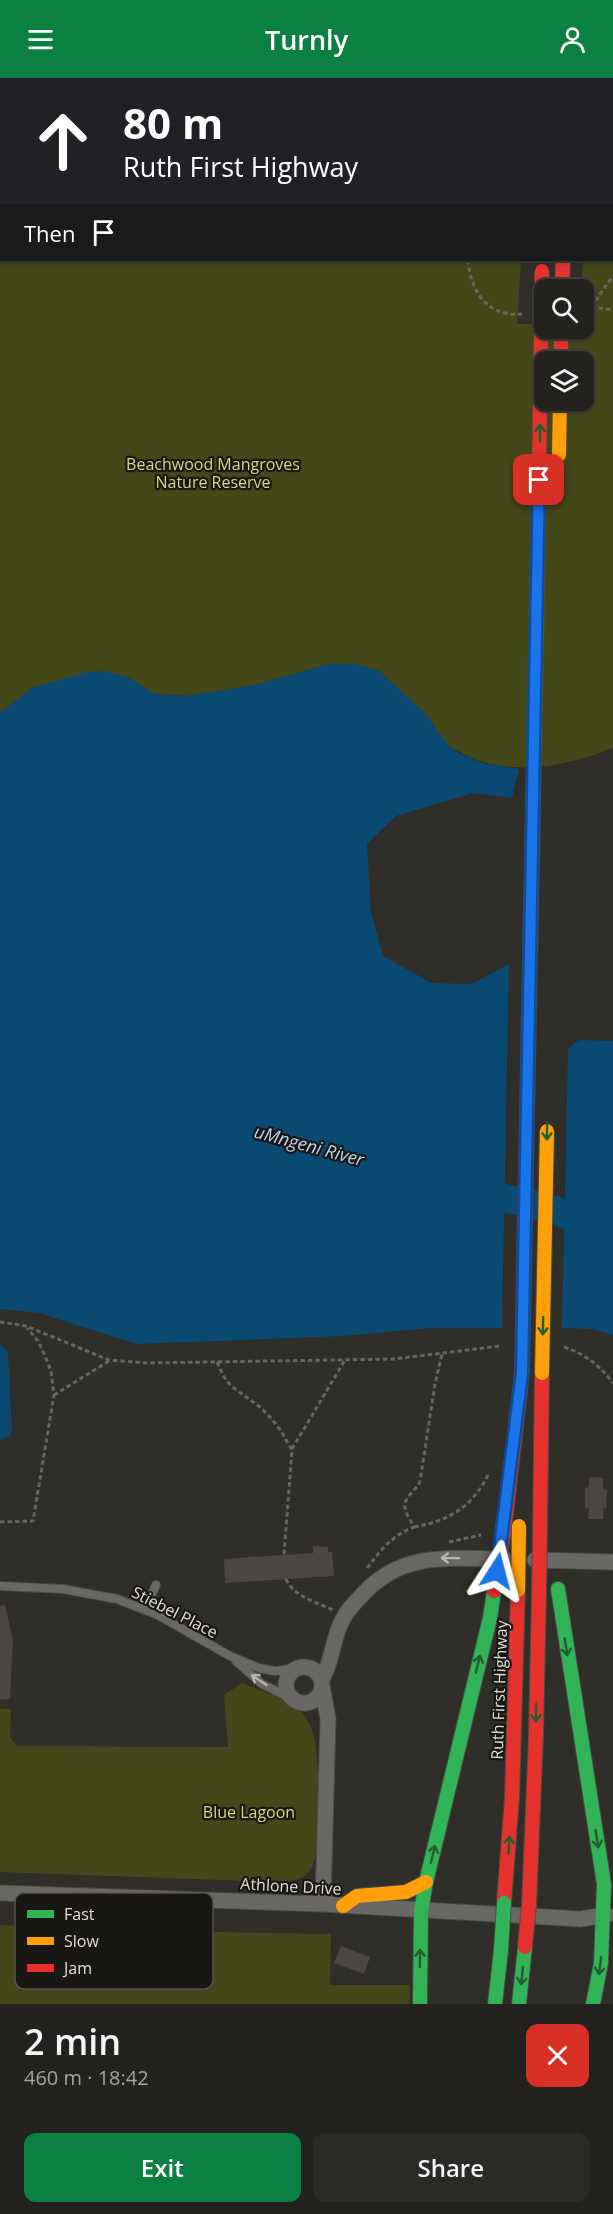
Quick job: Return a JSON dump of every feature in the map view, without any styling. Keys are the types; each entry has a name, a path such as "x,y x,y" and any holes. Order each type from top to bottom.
{"highway":[{"name":"Ruth First Highway","path":"495,2004 512,1797 518,1590 541,339"},
{"path":"559,472 560,411"},
{"path":"519,2004 529,1905 536,1736 547,1115"},
{"path":"420,2004 421,1911 490,1618 504,1530 522,1373"},
{"path":"542,1395 554,1508"},
{"path":"556,1542 558,1589 608,1920 593,2004"},
{"path":"343,1906 357,1896 406,1892 426,1882"}],"street":[{"path":"298,1700 315,1699 320,1694 336,1636 344,1617 371,1586 384,1574 397,1567 426,1559 613,1562"},
{"path":"323,1904 328,1736 327,1704 322,1682 315,1670 305,1666 294,1669 286,1680 287,1692 316,1715 328,1736"},
{"name":"Athlone Drive","path":"0,1893 15,1894"},
{"name":"Athlone Drive","path":"213,1900 608,1920"}],"lane":[{"path":"145,1609 156,1585"},
{"name":"Stiebel Place","path":"0,1586 44,1587 102,1595 145,1609 180,1626 230,1656 267,1670 294,1669"},
{"name":"Stiebel Place","path":"230,1656 254,1678 298,1700"}],"path":[{"path":"468,261 470,278 477,294 491,309 509,315 534,313"},
{"path":"594,303 613,276"},
{"path":"594,307 613,310"},
{"path":"0,1322 26,1326 109,1360 147,1363 394,1359 505,1345"},
{"path":"0,1522 33,1521 54,1395 45,1356 38,1341 26,1326"},
{"path":"553,1347 564,1347 581,1353 600,1367 613,1383"},
{"path":"414,1527 404,1508 405,1502 420,1482 435,1384 442,1354"},
{"path":"54,1395 109,1360"},
{"path":"284,1555 292,1450 345,1360"},
{"path":"217,1362 231,1386 271,1418 282,1431 292,1450"},
{"path":"361,1576 383,1546 402,1532 414,1527 435,1524 459,1511 478,1494 490,1468"},
{"path":"286,1579 290,1588 305,1598 336,1611 344,1617"}],"green space":[{"name":"Beachwood Mangroves Nature Reserve","path":"0,261 521,261 517,324 534,324 534,339 594,339 594,279 582,279 583,261 613,261 613,748 573,761 536,767 500,766 482,761 465,755 448,745 379,671 329,664 255,685 188,696 32,688 0,713"},
{"name":"Blue Lagoon","path":"242,1683 297,1706 312,1730 317,1758 319,1820 315,1856 309,1872 297,1879 276,1882 0,1872 0,1709 11,1709 10,1737 17,1746 228,1747 224,1695"},
{"path":"0,1925 15,1926 15,1989 213,1989 213,1932 331,1934 330,1985 410,1985 409,2004 0,2004"}],"water":[{"path":"329,664 356,664 379,671 425,713 448,745 459,753 483,763 519,769 512,798 473,793 396,816 367,844 371,911 383,956 432,983 471,984 509,964 502,1328 430,1328 344,1336 136,1344 39,1313 0,1309 0,713 32,688 87,672 106,671 128,677 155,694 188,696 255,685"},
{"path":"579,1040 613,1041 613,1335 591,1329 562,1328 568,1048"},
{"path":"0,1343 8,1352 12,1431 9,1436 0,1441"}],"building":[{"path":"589,1477 603,1478 603,1488 607,1490 603,1519 588,1519 589,1508 585,1509 585,1488 589,1487"},
{"path":"313,1546 328,1547 328,1552 332,1552 334,1576 225,1583 224,1559 313,1553"},
{"path":"5,1605 13,1640 10,1699 0,1699 0,1606"},
{"path":"341,1946 370,1957 364,1974 334,1963"}],"waterway":[{"name":"uMngeni River","path":"466,1189 553,1209 613,1238"}],"traffic: fast":[{"path":"527,1114 537,604"},
{"path":"558,1589 604,1884 601,1963 593,2004"},
{"path":"420,2004 421,1911 426,1882 490,1618 494,1591"},
{"path":"501,1950 504,1903"},
{"path":"519,2004 525,1947"},
{"path":"495,2004 501,1950"}],"traffic: slow":[{"path":"559,455 560,411"},
{"path":"542,1373 547,1131"},
{"path":"518,1590 519,1526"},
{"path":"343,1906 357,1896 406,1892 426,1882"}],"traffic: jam":[{"path":"562,279 563,261"},
{"path":"537,604 542,271"},
{"path":"561,339 561,351"},
{"path":"522,1373 527,1114"},
{"path":"504,1531 522,1373"},
{"path":"540,1531 542,1373"},
{"path":"494,1591 504,1531"},
{"path":"539,1591 540,1531"},
{"path":"504,1903 512,1797 518,1590"},
{"path":"529,1905 539,1591"},
{"path":"525,1947 529,1905"}],"route":[{"path":"497,1571 504,1530 522,1373 539,480"}]}
